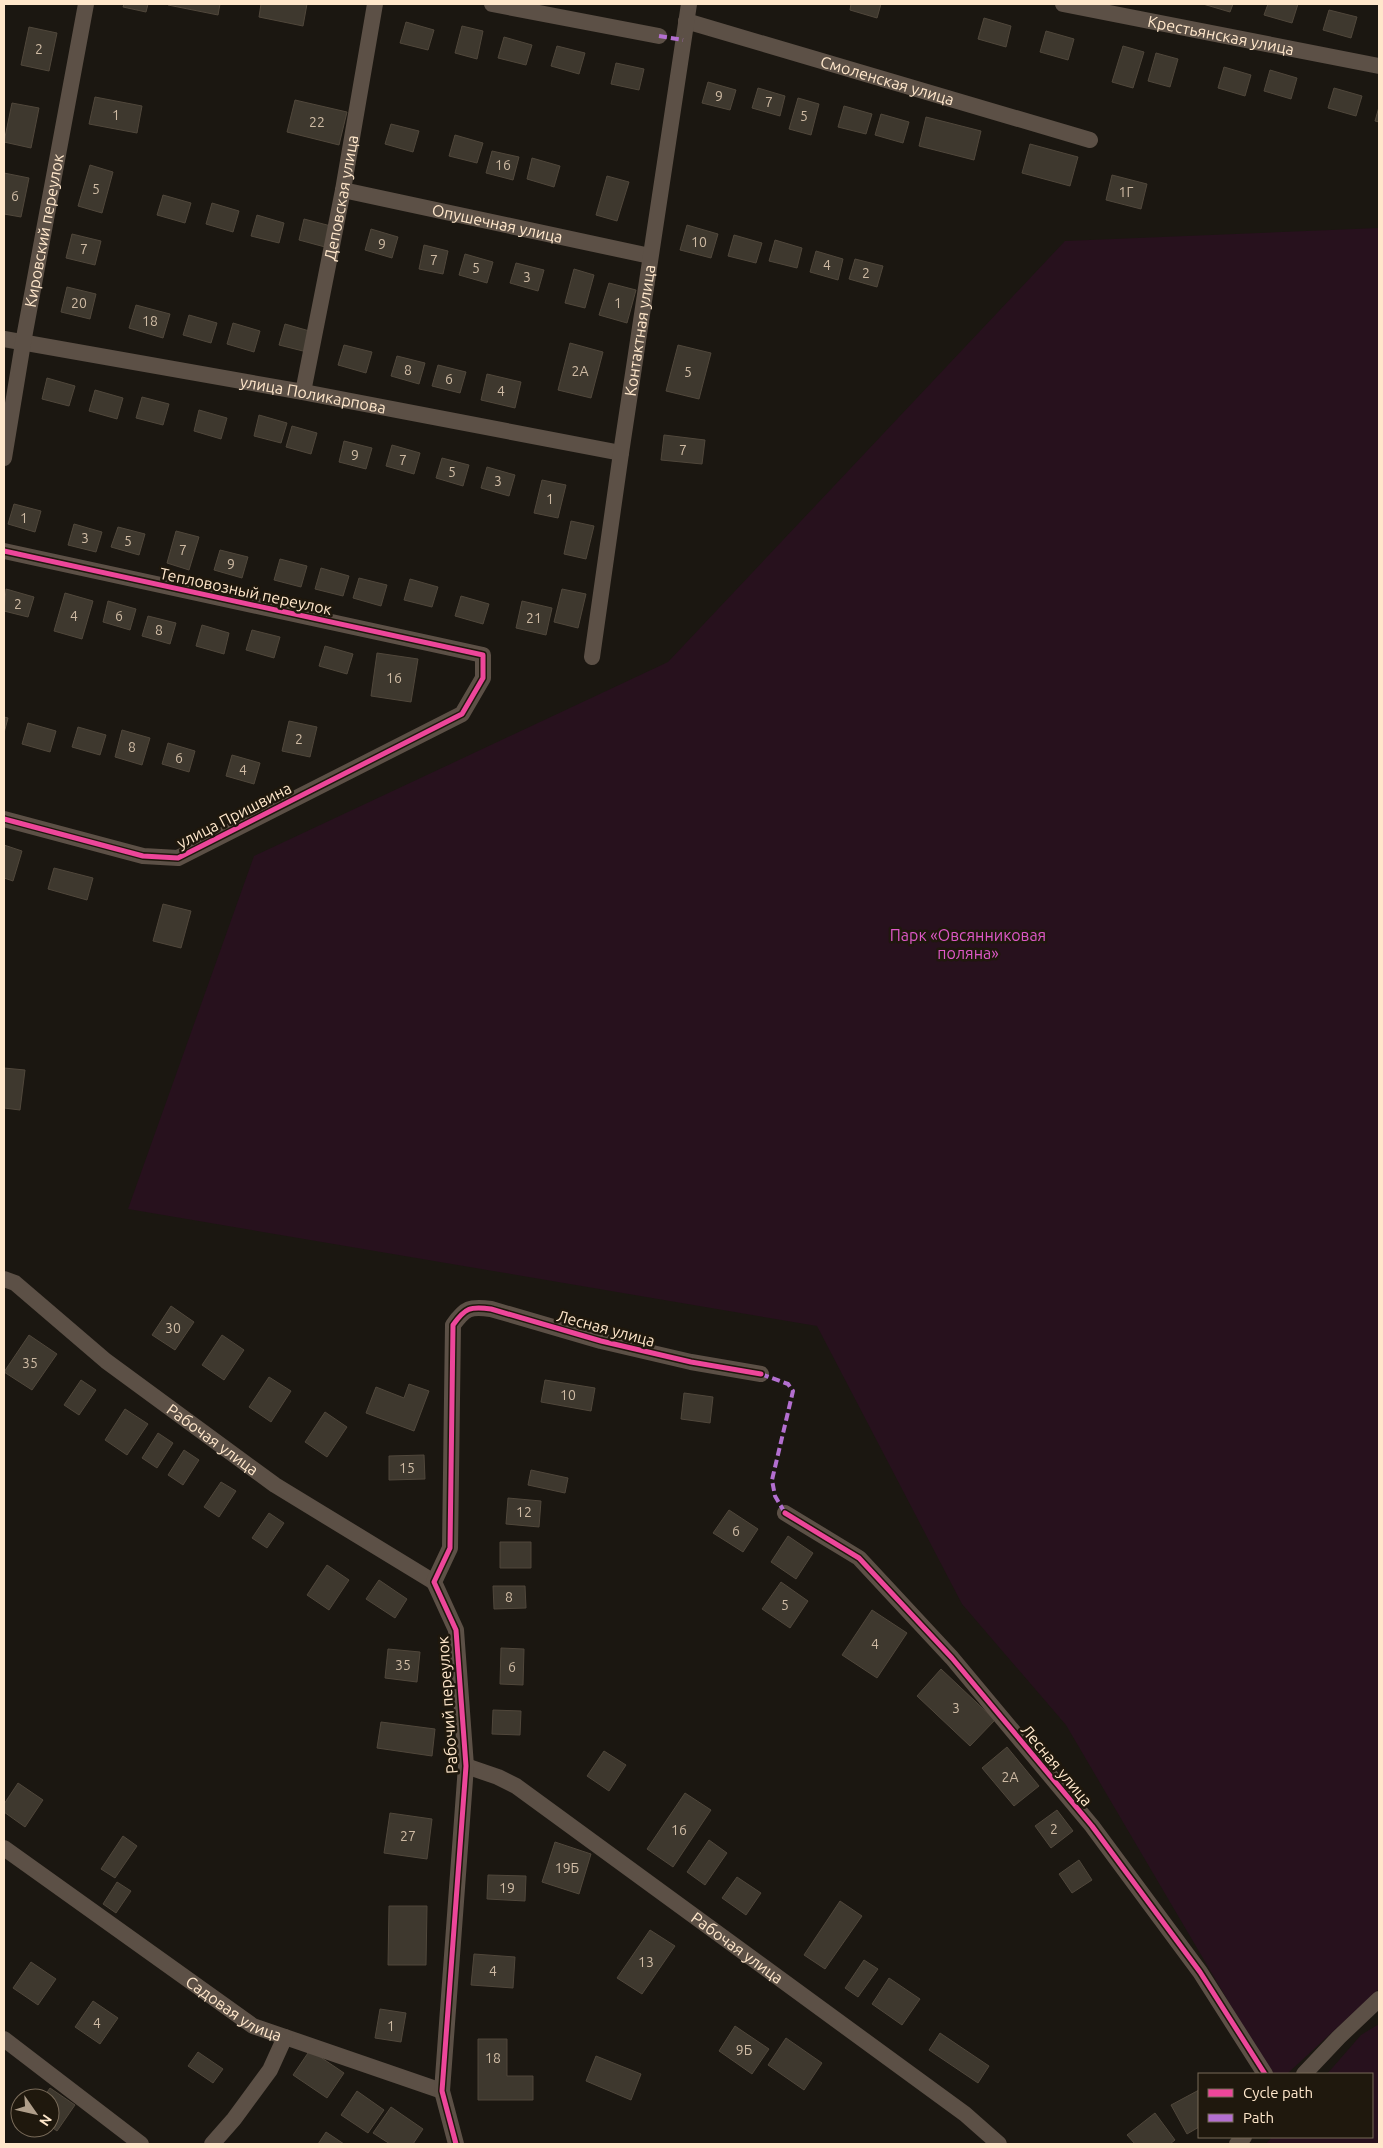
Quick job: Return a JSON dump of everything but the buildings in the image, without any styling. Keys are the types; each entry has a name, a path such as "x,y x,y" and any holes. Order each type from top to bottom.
{"street":[{"name":"Кировский переулок","path":"4,458 23,343 86,4"},
{"name":"Деповская улица","path":"303,392 343,190 375,4"},
{"path":"492,4 659,36"},
{"name":"Контактная улица","path":"592,657 650,256 689,4"},
{"name":"Крестьянская улица","path":"1063,4 1379,66"},
{"name":"Смоленская улица","path":"686,21 1090,140"},
{"name":"Опушечная улица","path":"343,190 650,256"},
{"name":"улица Поликарпова","path":"4,339 303,392 621,454"},
{"name":"Тепловозный переулок","path":"4,551 483,655 483,678 462,714"},
{"name":"улица Пришвина","path":"4,819 143,856 178,858 462,714"},
{"name":"Рабочая улица","path":"4,1279 15,1284 106,1361 275,1484 434,1582"},
{"name":"Лесная улица","path":"434,1582 450,1548 453,1325 463,1312 476,1307 491,1309 601,1341 691,1362 761,1374"},
{"name":"Лесная улица","path":"785,1513 859,1558 952,1658 1098,1834 1200,1972 1264,2073"},
{"name":"Рабочий переулок","path":"434,1582 456,1630 466,1766 442,2090"},
{"name":"Рабочая улица","path":"466,1766 498,1777 516,1786 965,2114 999,2144"},
{"name":"Садовая улица","path":"4,1848 253,2026 442,2090"},
{"path":"1305,2073 1379,1999"},
{"path":"212,2144 270,2070 285,2037"},
{"path":"4,2039 141,2144"},
{"path":"442,2090 456,2144"}],"green space":[{"name":"Парк «Овсянниковая поляна»","path":"1379,228 1379,1989 1288,2073 1270,2073 1066,1725 962,1604 817,1326 128,1209 254,856 668,662 1065,241"},
{"path":"1379,2024 1379,2144 1266,2144 1271,2138 1373,2138 1373,2073 1328,2073 1361,2035"}],"marked path":[{"path":"659,36 683,40"},
{"path":"761,1374 788,1384 793,1391 772,1480 775,1496 785,1513"}],"cycle path":[{"path":"4,551 483,655 483,678 462,714 178,858 143,856 4,819"},
{"path":"456,2144 442,2091 466,1766 456,1630 434,1582 450,1548 453,1325 461,1315 473,1308 491,1309 601,1341 691,1362 761,1374"},
{"path":"785,1513 859,1558 952,1658 1092,1826 1200,1972 1264,2073"}]}
